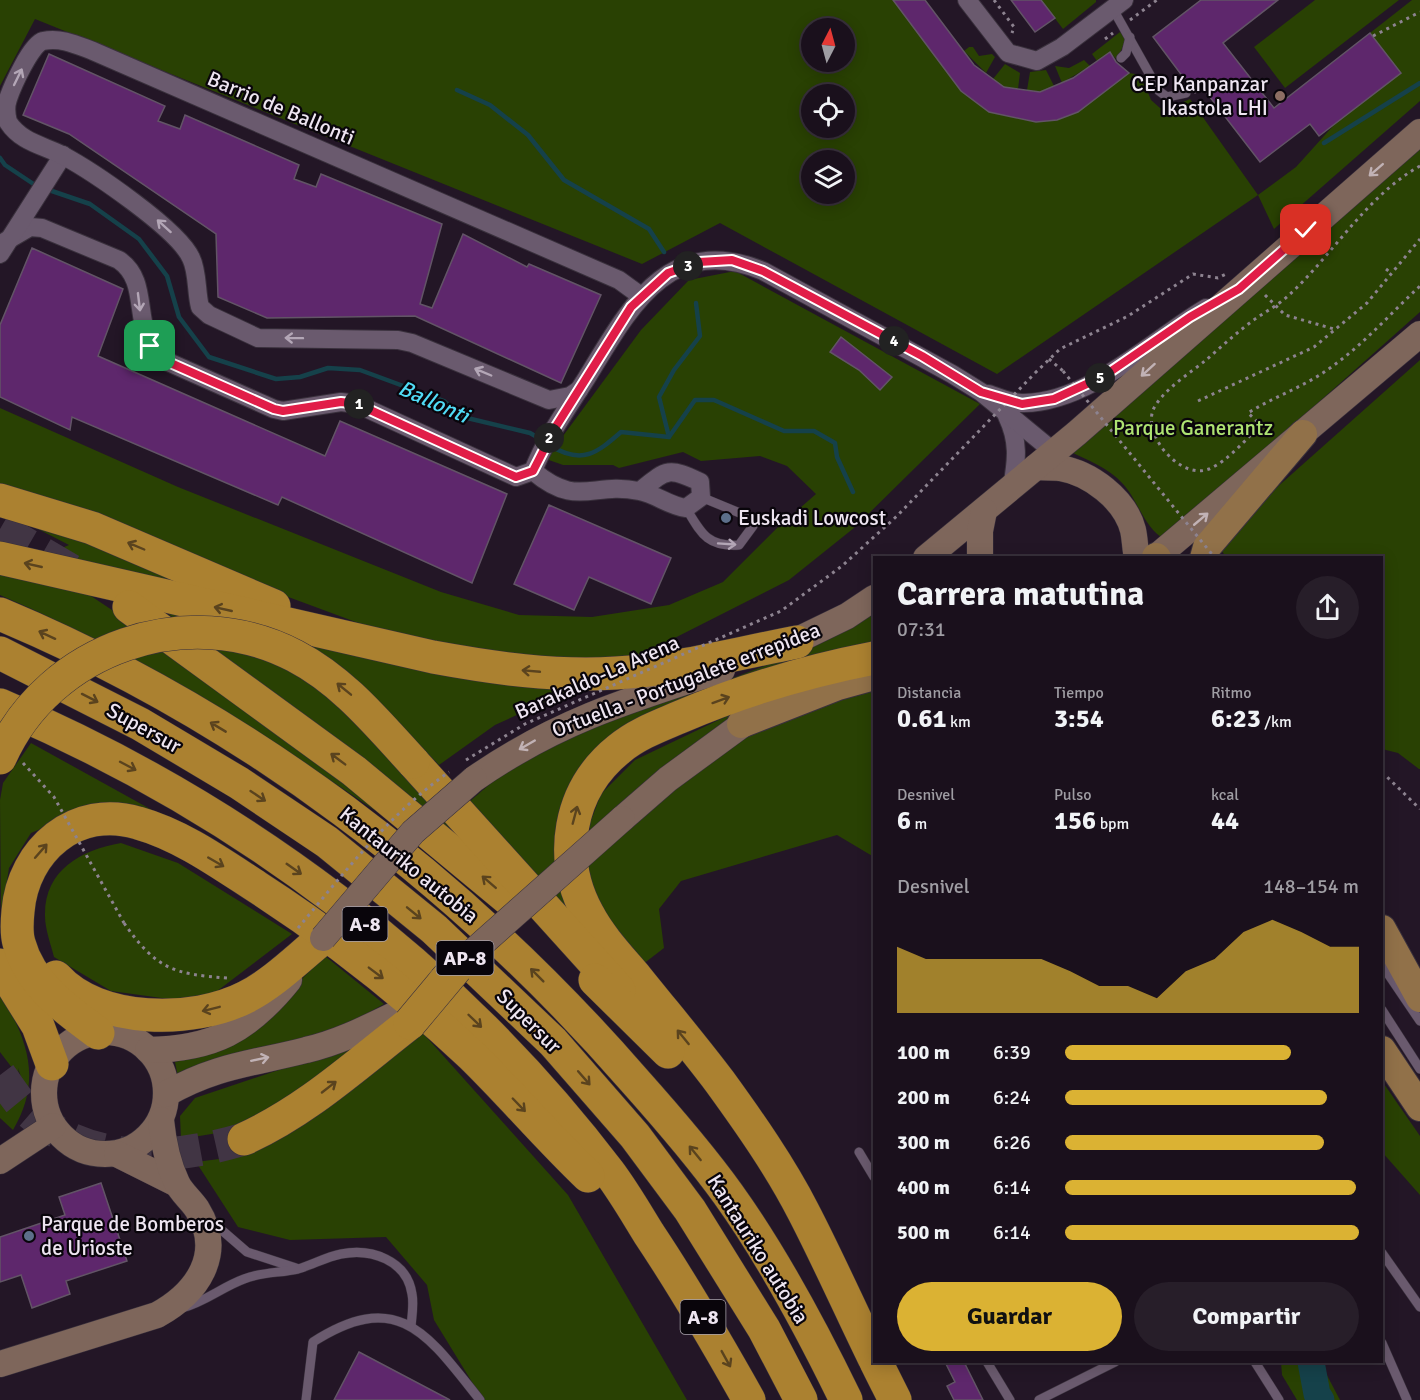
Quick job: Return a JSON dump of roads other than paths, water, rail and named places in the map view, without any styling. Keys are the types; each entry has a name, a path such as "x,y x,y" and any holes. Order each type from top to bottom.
{"highway":[{"path":"0,500 92,528 304,619 363,640"},
{"path":"0,558 488,667 562,673 638,670 797,642"},
{"path":"129,607 354,771 489,882 669,1052"},
{"name":"Kantauriko autobia","path":"0,614 102,661 254,749 346,813 406,859 504,943 579,1016 729,1194 792,1298 846,1400"},
{"path":"8,759 9,737 34,704 59,680 84,663 134,641 158,634 192,632 238,636 265,643 305,662 352,696 613,983 744,1147 850,1309"},
{"name":"Supersur","path":"0,653 140,724 239,783 327,842 434,929 553,1042 635,1136 690,1210 764,1329 801,1400"},
{"path":"873,659 823,668 712,703 643,734 619,748 597,770 584,790 570,837 570,866 576,888 588,915 608,944 720,1082 766,1150 802,1209 873,1356"},
{"name":"A-8","path":"0,705 95,748 235,828 316,884 399,950 490,1036 561,1113 610,1174 698,1308 749,1400"},
{"path":"98,1033 48,993 32,971 18,942 18,904 23,881 35,857 65,831 83,823 105,819 134,822 176,838 294,911 396,988 472,1056 575,1164 652,1238"},
{"path":"18,904 38,955 59,981 82,996 135,1013 160,1016 217,1009 268,984 308,939"},
{"path":"0,951 20,997"},
{"path":"0,965 38,1026 52,1064"},
{"path":"244,1139 275,1125 307,1104 405,1017 456,968"},
{"path":"877,1363 896,1400"}],"main road":[{"path":"1205,556 1207,547 1303,434"},
{"path":"741,724 838,686 873,676"},
{"path":"1383,930 1420,998"},
{"path":"1383,1052 1420,1107"}],"street":[{"path":"967,0 1008,53 1037,61 1062,47 1118,4"},
{"name":"Barrio de Ballonti","path":"537,396 412,343 398,340 258,338 209,315 200,308 192,260 184,246 162,222 63,155 21,137 8,122 6,111 8,99 33,47 41,41 68,41 619,280 641,296"},
{"path":"981,392 1022,404 1054,399 1104,376 1239,280 1420,132"},
{"path":"3,247 63,155"},
{"path":"44,186 43,212 53,231"},
{"path":"3,247 30,227 53,231 127,266 136,280 145,336 155,353 166,361 283,411 352,402 516,477 533,471 555,428 631,307 641,296 668,273 699,262 715,260 744,263 922,356 981,392 1005,412 1050,462 1088,478 1108,491 1122,508 1150,556"},
{"path":"928,556 1012,487 1050,462 1239,280"},
{"path":"1153,556 1303,434 1420,334"},
{"path":"537,396 549,400 560,399 579,390"},
{"path":"537,396 552,412 555,428"},
{"path":"1005,412 1015,434 1018,453 1012,487"},
{"path":"533,471 546,482 570,493 640,491 675,507 686,508 701,497 700,482 675,470 664,472 640,491"},
{"path":"980,556 980,531 984,511"},
{"name":"Ortuella - Portugalete errepidea","path":"148,1050 194,1047 224,1038 278,994 308,939 413,832 464,770 504,758 574,721 613,705 735,666 797,642 873,599"},
{"path":"456,968 668,779 741,724 786,695 873,659"},
{"path":"166,1094 195,1078 227,1066 307,1050 405,1017"},
{"path":"1,1364 157,1315 177,1304 201,1277 208,1245 197,1210 177,1184 164,1141 161,1120 166,1094 162,1071 148,1050 124,1036 98,1033 71,1042 52,1064 44,1093 45,1108 53,1126 64,1139 80,1149 98,1154 117,1154 142,1142 161,1120"},
{"path":"0,1161 53,1126"},
{"path":"117,1154 177,1184"}],"lane":[{"path":"1118,4 1130,37 1162,94 1172,97 1186,93"},
{"path":"1121,58 1130,37"},
{"path":"686,508 703,536 722,546 739,545 753,526 747,516 701,497"},
{"path":"1383,966 1420,1021"},
{"path":"1383,1012 1420,1069"},
{"path":"859,1152 873,1175"},
{"path":"197,1210 247,1252 298,1268"},
{"path":"157,1315 201,1303 245,1278 298,1268 341,1254 363,1252 380,1256 394,1264 406,1278 412,1294 411,1326"},
{"path":"1383,1254 1420,1307"},
{"path":"306,1400 313,1342 337,1327 358,1319 377,1318 411,1326 435,1343 480,1400"},
{"path":"1383,1345 1407,1400"},
{"path":"988,1363 1010,1400"},
{"path":"1039,1400 1113,1363"},
{"path":"1256,1363 1279,1400"}],"waterway":[{"path":"1324,143 1420,83"},
{"path":"457,90 490,105 528,135 564,180 649,229 664,252"},
{"name":"Ballonti","path":"0,158 5,165 38,187"},
{"name":"Ballonti","path":"46,189 90,204 139,239 167,276 179,317 209,357 276,379 300,377 328,368 360,370 444,401 463,417 530,433 544,441"},
{"path":"669,437 659,397 674,370 700,336 696,303"},
{"name":"Ballonti","path":"551,446 562,452 580,455 596,451 621,432 669,437 695,400 714,400 784,431 814,431 835,443 837,457 853,492"},
{"name":"Ballonti","path":"1311,1363 1317,1394 1321,1400"}],"tunnel":[{"path":"0,529 74,572"},
{"path":"0,1075 24,1107 52,1129 77,1142 104,1150 131,1154 188,1152 244,1139"}],"place":[{"name":"CEP Kanpanzar Ikastola LHI","path":"1280,96"},
{"name":"Euskadi Lowcost","path":"726,518"},
{"name":"Parque de Bomberos de Urioste","path":"29,1236"}],"park label":[{"name":"Parque Ganerantz","path":"1193,428"}]}
